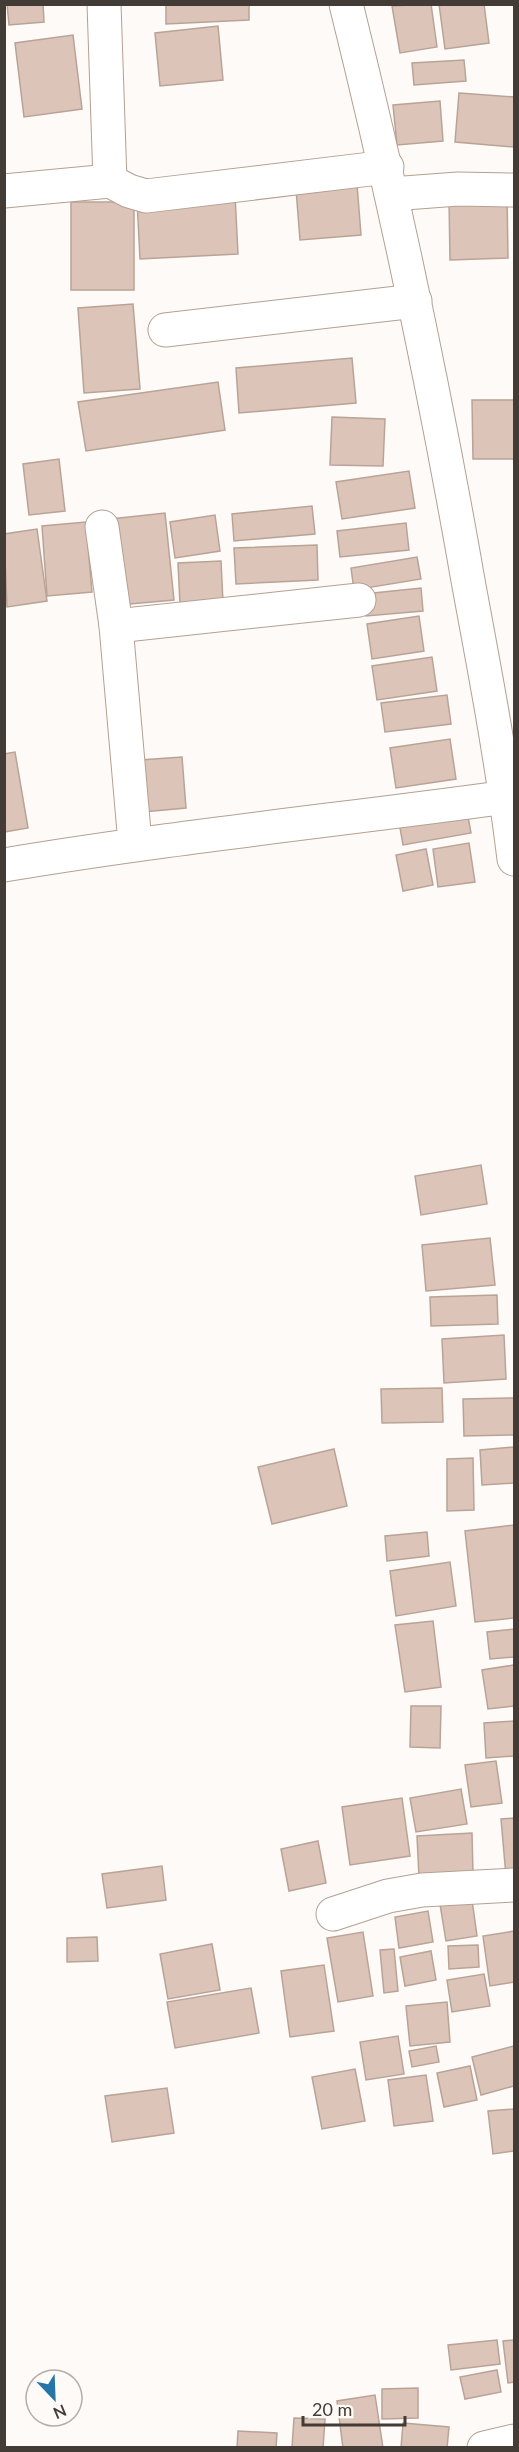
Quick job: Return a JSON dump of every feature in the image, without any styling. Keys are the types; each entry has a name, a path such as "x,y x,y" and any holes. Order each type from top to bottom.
{"street":[{"path":"104,4 110,181"},
{"path":"346,4 389,180 443,436 507,797 514,859"},
{"path":"4,191 110,181 129,191 146,196 389,180 458,189 514,190"},
{"path":"165,330 415,301"},
{"path":"102,527 116,626 135,843"},
{"path":"116,626 359,600"},
{"path":"4,866 135,843 312,823 507,797"},
{"path":"333,1914 388,1896 422,1890 514,1885"},
{"path":"484,2448 514,2441"}],"building":[{"path":"7,4 43,4 44,22 9,25"},
{"path":"166,4 249,4 249,20 166,24"},
{"path":"431,4 437,47 400,53 392,6"},
{"path":"439,4 484,4 489,43 445,49"},
{"path":"218,26 223,80 160,86 155,33"},
{"path":"73,35 82,109 24,117 15,43"},
{"path":"464,60 466,81 414,85 412,63"},
{"path":"459,93 514,97 514,147 455,142"},
{"path":"440,101 443,141 397,145 393,105"},
{"path":"357,184 361,235 300,240 296,189"},
{"path":"235,195 238,254 140,259 137,200"},
{"path":"507,196 508,258 450,260 449,198"},
{"path":"71,202 134,202 134,290 71,290"},
{"path":"133,304 140,389 84,393 78,308"},
{"path":"352,358 356,403 239,413 236,368"},
{"path":"218,382 225,430 86,451 78,402"},
{"path":"472,400 514,400 514,459 473,459"},
{"path":"332,417 385,419 383,466 330,465"},
{"path":"59,459 65,511 29,515 23,464"},
{"path":"409,471 415,508 342,519 336,482"},
{"path":"312,506 315,534 234,541 232,514"},
{"path":"165,513 174,600 119,605 111,519"},
{"path":"215,515 220,551 175,558 170,522"},
{"path":"86,522 92,592 47,596 42,526"},
{"path":"406,523 409,550 340,557 337,531"},
{"path":"37,529 47,601 7,607 4,534"},
{"path":"317,545 318,580 236,584 234,548"},
{"path":"417,557 421,579 354,590 351,568"},
{"path":"221,561 223,602 180,604 178,563"},
{"path":"421,588 423,611 366,616 364,594"},
{"path":"419,616 424,651 372,659 367,624"},
{"path":"432,657 437,691 377,700 372,666"},
{"path":"447,695 451,724 385,732 381,703"},
{"path":"450,739 456,779 396,788 390,748"},
{"path":"15,752 28,828 4,832 4,754"},
{"path":"182,757 186,808 143,812 140,760"},
{"path":"467,811 471,833 403,845 399,822"},
{"path":"469,843 475,882 438,887 433,849"},
{"path":"426,849 433,885 403,891 396,855"},
{"path":"481,1165 487,1204 421,1215 415,1176"},
{"path":"490,1238 495,1285 426,1291 422,1245"},
{"path":"497,1295 498,1324 431,1326 430,1297"},
{"path":"504,1335 506,1379 444,1383 442,1339"},
{"path":"442,1388 443,1422 382,1423 381,1389"},
{"path":"514,1398 514,1435 464,1436 463,1399"},
{"path":"514,1447 514,1483 482,1485 480,1450"},
{"path":"334,1449 347,1506 272,1524 258,1467"},
{"path":"473,1458 474,1510 447,1511 447,1459"},
{"path":"514,1525 514,1618 475,1622 465,1531"},
{"path":"427,1532 429,1556 387,1561 385,1536"},
{"path":"450,1562 456,1606 396,1616 390,1571"},
{"path":"433,1621 441,1687 405,1692 395,1625"},
{"path":"514,1629 514,1657 490,1659 487,1632"},
{"path":"514,1665 514,1706 488,1709 482,1670"},
{"path":"411,1706 441,1706 440,1748 410,1747"},
{"path":"514,1721 514,1756 486,1758 484,1723"},
{"path":"496,1761 502,1803 471,1807 465,1765"},
{"path":"461,1789 467,1824 416,1832 410,1798"},
{"path":"402,1798 410,1856 350,1865 342,1807"},
{"path":"514,1818 514,1875 506,1876 501,1819"},
{"path":"472,1833 473,1874 419,1877 417,1836"},
{"path":"318,1841 326,1883 289,1891 281,1849"},
{"path":"162,1866 166,1900 107,1908 102,1874"},
{"path":"471,1893 477,1936 446,1941 439,1898"},
{"path":"428,1911 433,1942 399,1948 395,1917"},
{"path":"514,1931 514,1982 490,1986 483,1936"},
{"path":"363,1932 373,1996 338,2002 327,1938"},
{"path":"97,1937 98,1961 67,1962 67,1938"},
{"path":"212,1944 220,1990 168,1999 160,1954"},
{"path":"478,1945 479,1967 449,1969 448,1946"},
{"path":"394,1949 398,1991 384,1993 380,1950"},
{"path":"431,1951 436,1980 405,1986 400,1957"},
{"path":"324,1965 334,2031 290,2037 281,1971"},
{"path":"484,1974 490,2006 452,2012 447,1980"},
{"path":"251,1988 259,2033 175,2048 167,2002"},
{"path":"447,2002 450,2042 410,2046 406,2006"},
{"path":"398,2036 404,2074 366,2080 360,2042"},
{"path":"436,2046 439,2062 412,2067 409,2051"},
{"path":"514,2046 514,2086 481,2095 472,2057"},
{"path":"470,2066 477,2100 444,2107 437,2073"},
{"path":"355,2069 365,2121 322,2129 312,2077"},
{"path":"426,2075 433,2121 394,2126 388,2080"},
{"path":"167,2088 174,2133 112,2142 105,2096"},
{"path":"514,2109 514,2151 493,2154 488,2111"},
{"path":"497,2340 500,2364 451,2370 448,2345"},
{"path":"514,2340 514,2382 508,2383 503,2341"},
{"path":"497,2370 501,2392 465,2399 460,2377"},
{"path":"418,2388 418,2418 382,2419 382,2389"},
{"path":"375,2395 383,2448 343,2448 337,2401"},
{"path":"294,2418 325,2419 323,2448 292,2448"},
{"path":"403,2423 449,2427 447,2448 401,2448"},
{"path":"238,2431 277,2433 276,2448 237,2448"}]}
